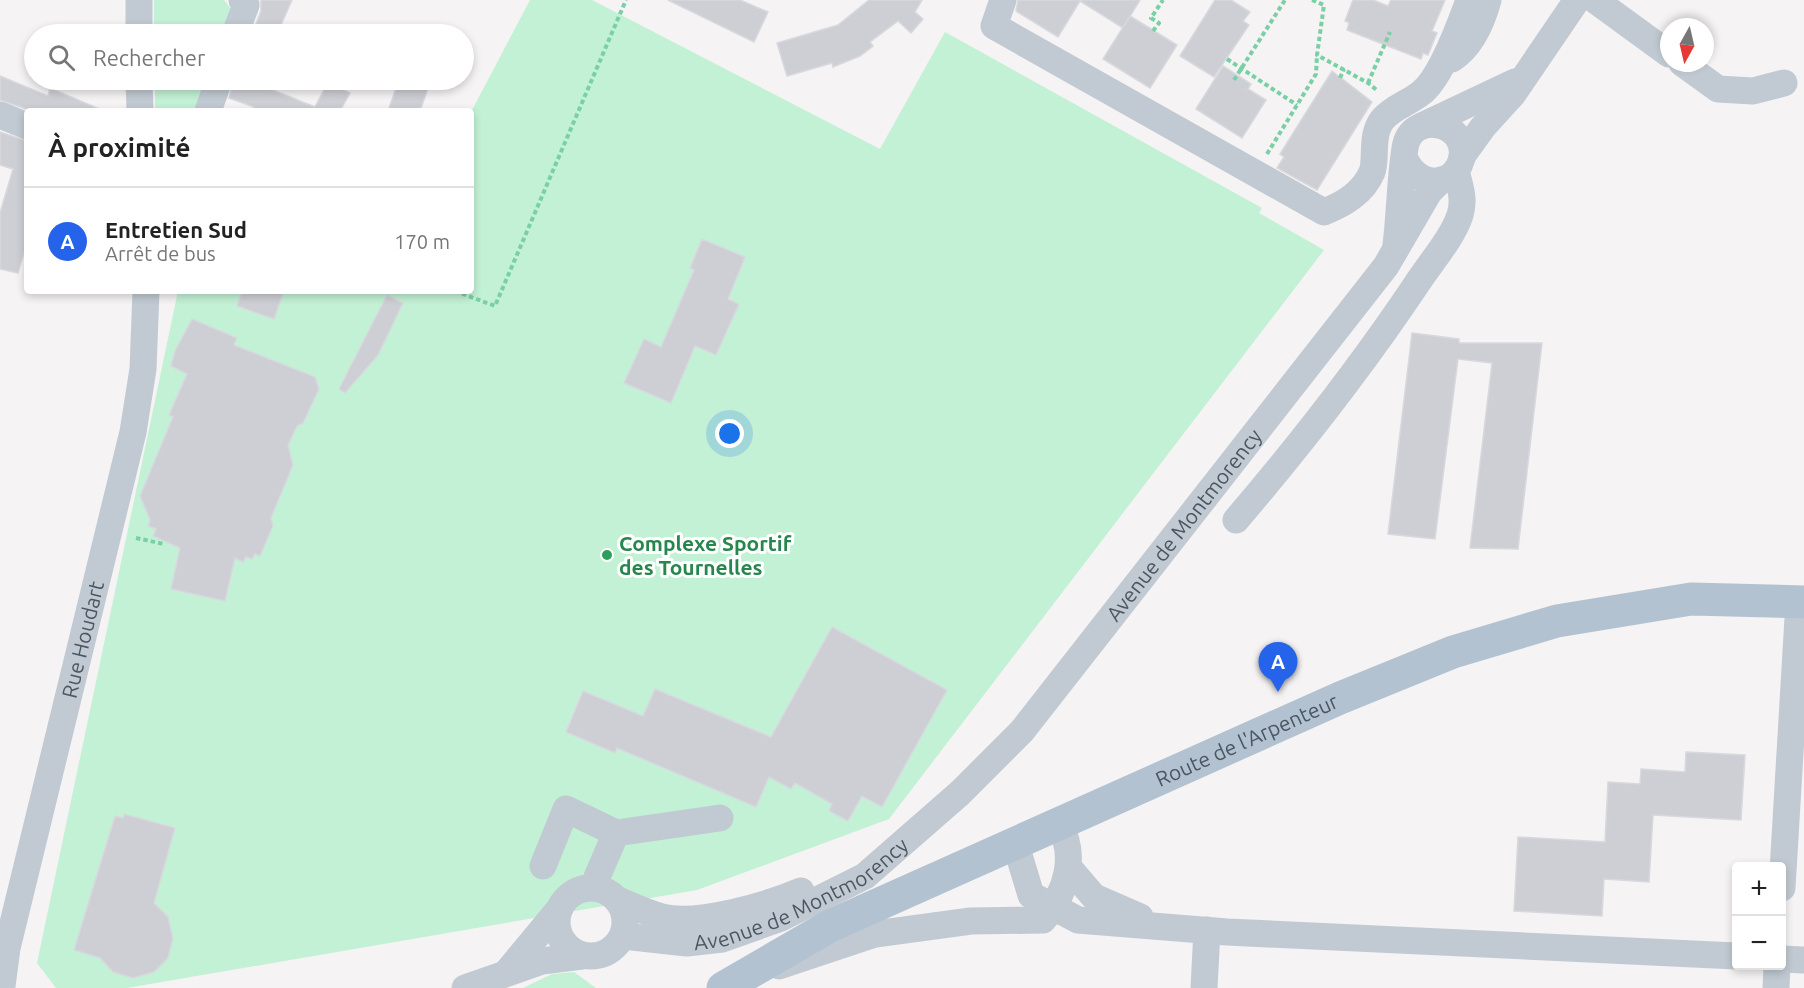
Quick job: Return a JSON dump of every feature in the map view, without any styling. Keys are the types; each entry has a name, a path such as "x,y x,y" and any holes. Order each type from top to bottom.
{"main road":[{"name":"Route de l'Arpenteur","path":"726,986 830,926 1058,822 1453,652 1557,621 1690,599 1802,602"}],"street":[{"path":"139,0 139,24"},
{"path":"1004,0 994,26 1324,212 1348,202"},
{"path":"1275,203 1321,228 1338,222 1348,202 1371,173 1372,148 1382,120 1403,102 1421,94 1434,76 1468,0"},
{"path":"1434,76 1472,39 1482,20 1488,0"},
{"name":"Avenue de Montmorency","path":"1391,239 1430,192 1453,169 1483,127 1513,94 1577,0"},
{"path":"1595,0 1660,47"},
{"path":"238,24 246,2"},
{"path":"1694,72 1718,89 1753,92 1784,83"},
{"path":"1434,76 1465,106"},
{"name":"Avenue de Montmorency","path":"1424,125 1522,79"},
{"path":"139,90 140,108"},
{"path":"209,108 215,90"},
{"path":"0,115 24,125"},
{"path":"1236,520 1312,431 1395,316 1460,217 1464,198 1453,169 1461,142 1449,128 1440,124 1424,125 1413,132 1407,140 1405,159 1416,175 1424,180 1453,169"},
{"name":"Avenue de Montmorency","path":"623,936 687,943 710,941 781,918 865,876 960,793 1022,731 1379,275 1391,239 1405,159"},
{"path":"1371,173 1383,185 1391,239"},
{"name":"Rue Houdart","path":"3,987 7,948 133,432 143,369 146,294"},
{"path":"1784,862 1802,602"},
{"name":"Avenue de Montmorency","path":"608,894 664,917 710,917 780,900 855,867 960,793"},
{"path":"543,866 566,810 616,833 720,818"},
{"path":"726,986 875,934 971,921 1043,920 1053,908 1070,869 1066,835 1058,822"},
{"path":"465,988 542,961 582,956 594,957 607,953 617,946 623,936 625,914 597,877 616,833"},
{"path":"1015,842 1031,895 1078,920 1207,930 1732,956"},
{"path":"1070,869 1094,897 1158,925"},
{"path":"504,975 563,902 576,891 608,894"},
{"path":"560,908 557,925 561,940 569,949 582,956"},
{"path":"1204,988 1207,930"},
{"path":"1786,958 1804,960"},
{"path":"1776,988 1777,970"}],"path":[{"path":"463,294 495,306 626,0"},
{"path":"1153,31 1159,23 1151,18 1163,0"},
{"path":"1234,80 1243,70 1286,0"},
{"path":"1255,173 1316,74 1323,2 1312,0"},
{"path":"1368,83 1390,32"},
{"path":"1317,54 1368,83 1382,95"},
{"path":"1227,59 1297,105"},
{"path":"1340,78 1344,69"},
{"path":"136,538 165,544"}],"green space":[{"path":"154,0 224,0 235,14 232,24 154,24"},
{"name":"Complexe Sportif des Tournelles","path":"530,0 592,0 880,149 945,32 1262,208 1259,213 1324,250 889,819 697,890 127,988 56,988 37,963 177,294 474,294 473,108"},
{"path":"155,90 209,90 203,108 155,108"},
{"path":"574,972 596,988 523,988 552,974"}],"building":[{"path":"261,0 292,0 281,24 256,24 261,11"},
{"path":"668,0 740,0 768,12 754,42"},
{"path":"869,0 922,0 915,12 923,19 911,33 898,21 870,42 873,46 860,56 833,67 832,63 787,76 777,43 838,25"},
{"path":"1018,0 1140,0 1123,28 1080,1 1058,37 1016,11"},
{"path":"1215,0 1231,0 1250,12 1243,21 1249,25 1214,77 1180,56"},
{"path":"1353,0 1373,0 1388,6 1391,0 1445,0 1432,31 1437,33 1428,55 1423,53 1421,59 1347,30 1349,23 1345,21"},
{"path":"1130,16 1177,45 1150,88 1103,59"},
{"path":"1223,66 1251,84 1248,89 1266,100 1242,138 1196,109"},
{"path":"1332,71 1372,102 1317,190 1277,168 1284,157 1280,154"},
{"path":"0,76 24,86 24,90 34,90 48,96 50,90 55,90 97,108 24,108 0,100"},
{"path":"231,90 273,90 315,107 324,90 344,90 350,93 342,108 254,108 229,98"},
{"path":"395,90 427,90 421,108 389,108"},
{"path":"0,132 24,140 24,252 18,273 0,269 0,213 13,169 0,165"},
{"path":"702,239 745,257 728,299 739,304 716,355 695,346 671,403 624,383 644,339 661,347 694,270 690,268"},
{"path":"241,294 283,294 274,319 237,306"},
{"path":"387,295 403,303 378,355 345,393 339,389"},
{"path":"192,319 237,338 234,345 315,377 319,389 303,423 297,426 288,445 293,465 271,518 273,526 260,556 255,554 252,559 246,557 243,562 235,558 225,601 171,589 180,548 153,536 156,529 148,526 150,520 140,496 173,417 169,415 187,374 171,366 175,351"},
{"path":"1412,333 1459,339 1459,343 1542,343 1518,549 1470,548 1492,363 1458,359 1435,539 1388,534"},
{"path":"832,627 947,690 882,807 862,796 848,821 829,811 832,804 795,783 791,789 769,777 756,807 617,748 615,753 566,732 583,691 643,716 655,689 771,737"},
{"path":"1686,752 1745,755 1741,820 1653,815 1649,882 1604,879 1602,916 1514,911 1518,837 1605,842 1608,782 1640,784 1641,769 1685,772"},
{"path":"124,814 175,828 154,903 168,917 173,938 168,958 154,972 133,978 113,972 100,958 74,950 115,816 123,818"}],"place":[{"name":"Complexe Sportif des Tournelles","path":"607,555"},
{"name":"Entretien Sud","path":"1278,692"}]}
